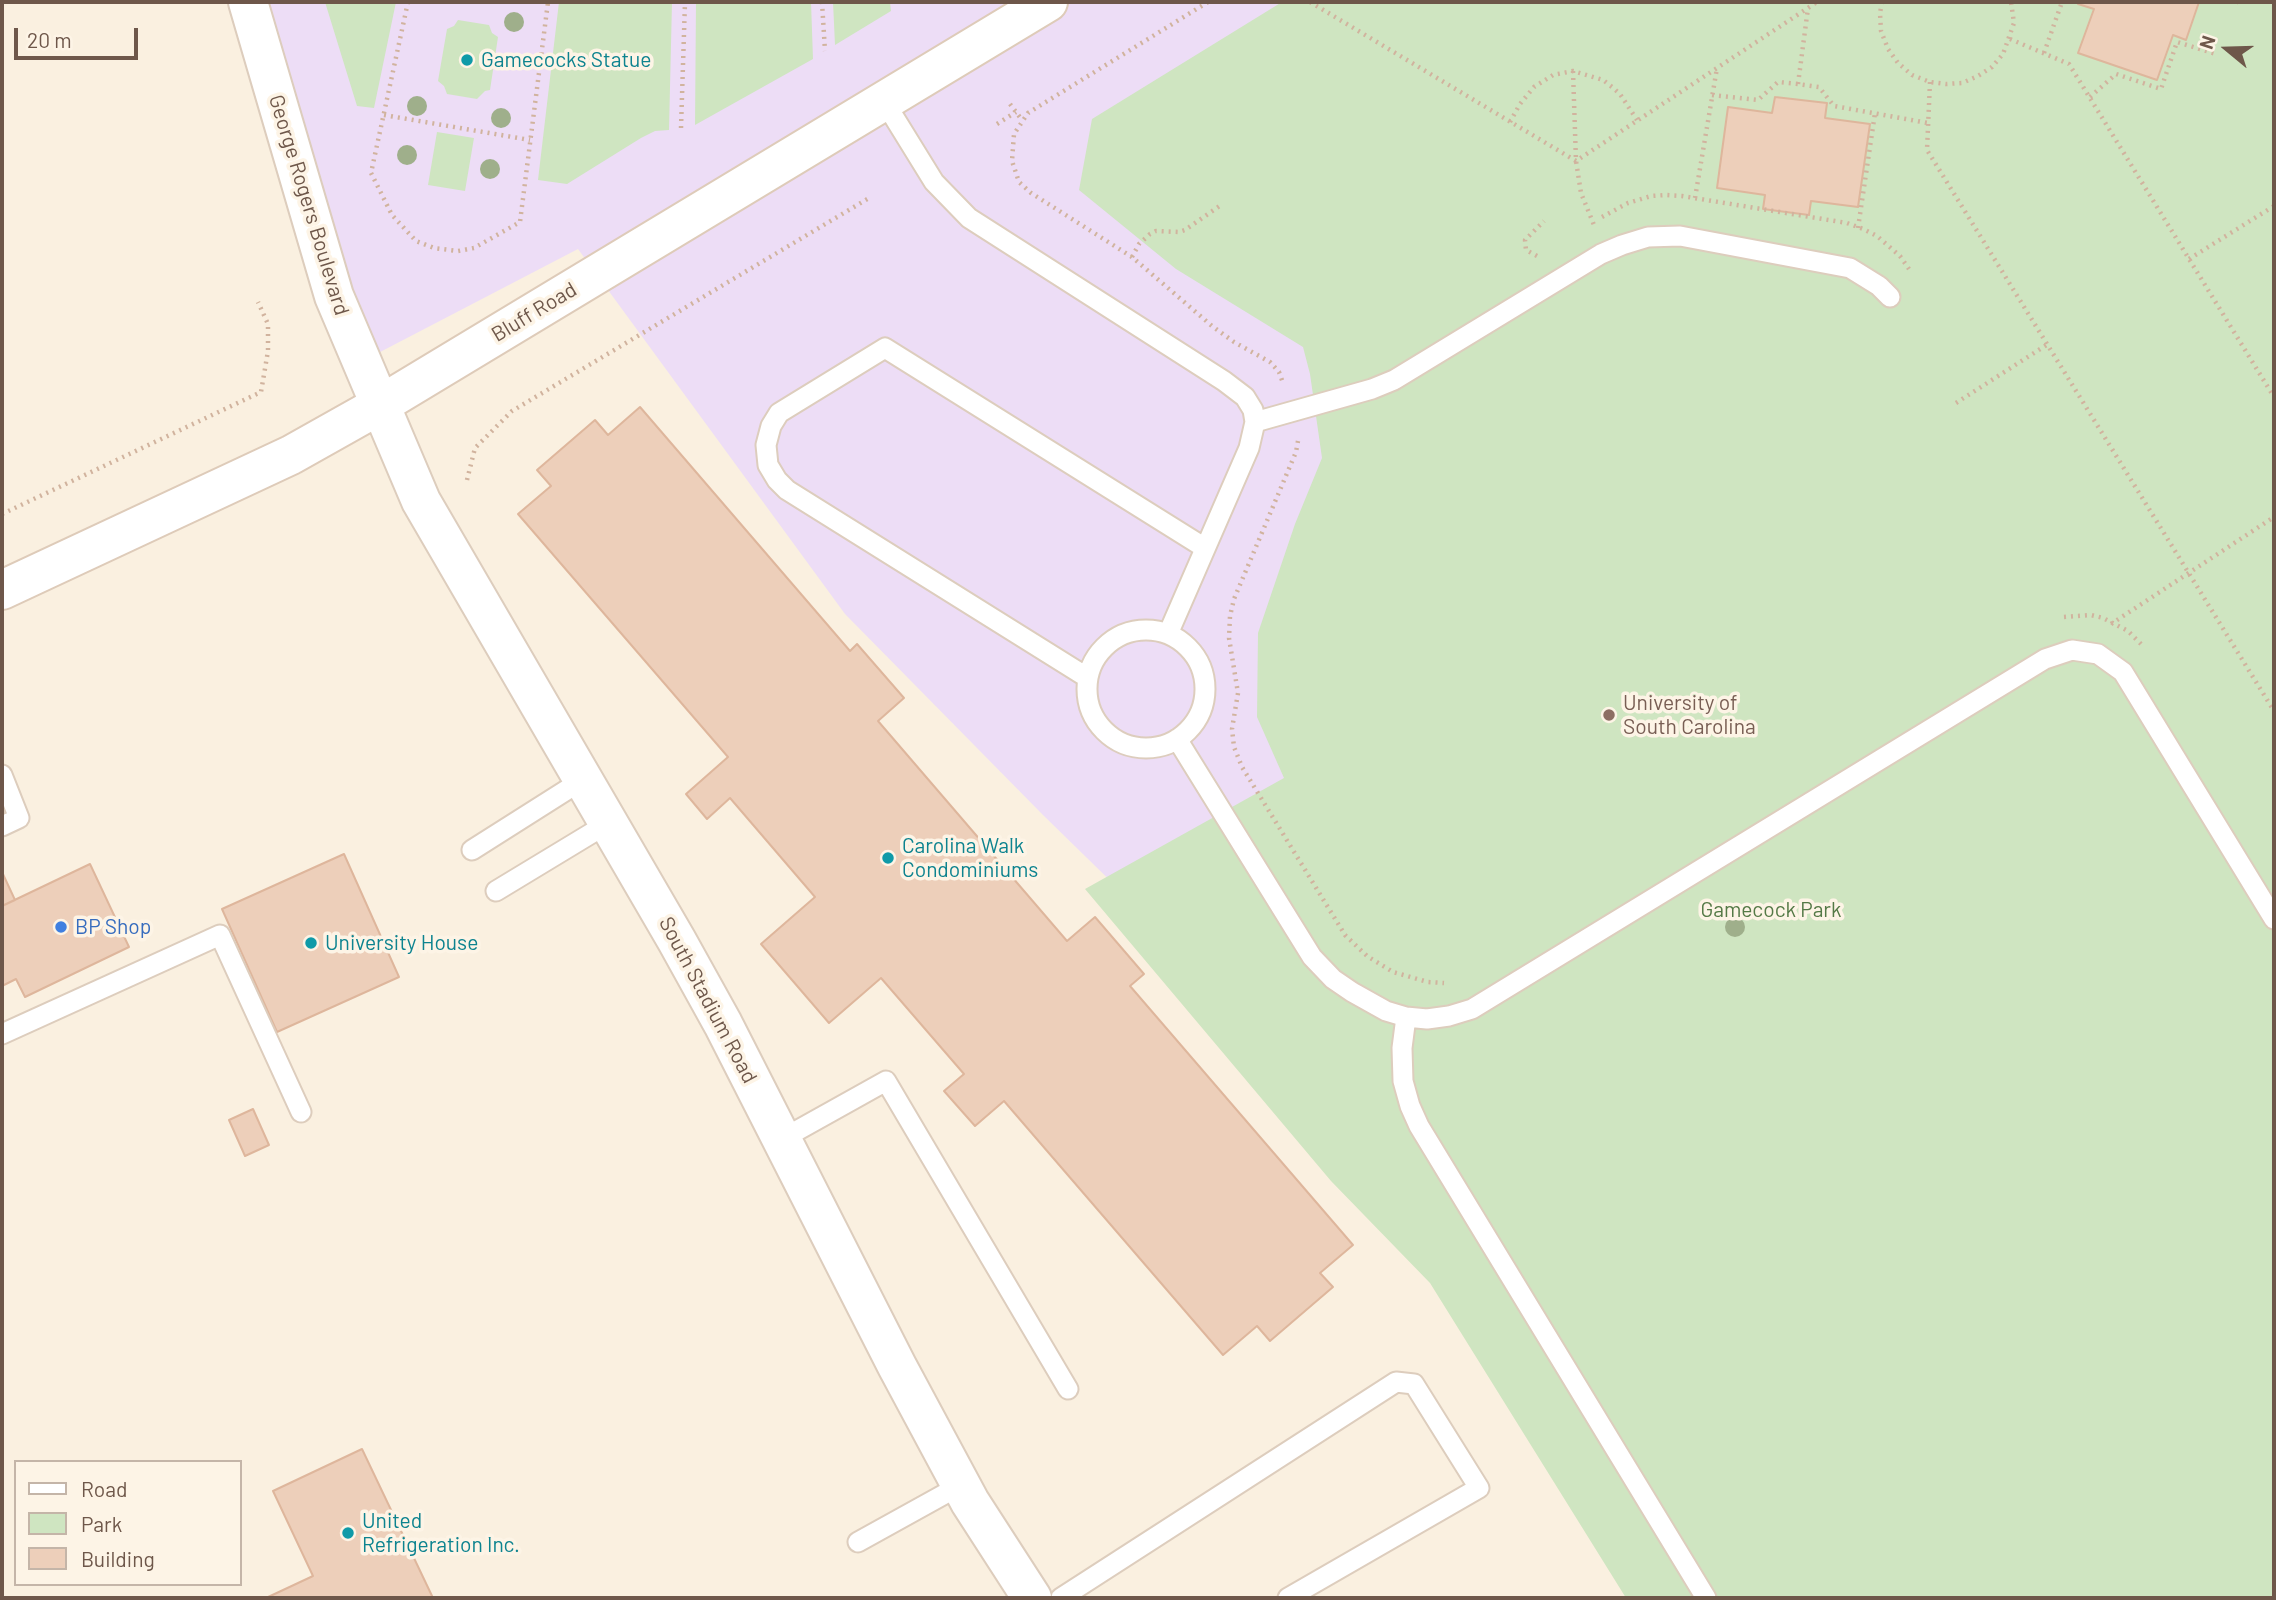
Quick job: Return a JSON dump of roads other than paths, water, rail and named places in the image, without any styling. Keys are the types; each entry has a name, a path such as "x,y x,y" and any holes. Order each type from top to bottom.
{"street":[{"name":"George Rogers Boulevard","path":"248,2 334,296 380,405"},
{"name":"Bluff Road","path":"2,590 291,455 380,405 1048,2"},
{"name":"South Stadium Road","path":"380,405 421,501 610,821 703,989 961,1485 1032,1598"}],"lane":[{"path":"884,101 934,182 969,218 1224,381 1245,397 1253,410 1255,422 1249,448 1168,634"},
{"path":"1255,422 1372,389 1394,380 1608,250 1648,237 1680,236 1850,268 1879,286 1890,298"},
{"path":"1088,678 788,490 777,480 768,465 766,445 771,426 779,413 885,348 1205,548"},
{"path":"1150,630 1168,634 1184,644 1196,657 1203,675 1205,693 1201,711 1192,727 1177,739 1160,747 1124,745 1108,735 1096,721 1089,704 1088,678 1100,651 1114,639 1131,632 1150,630"},
{"path":"1177,739 1312,957 1333,979 1352,992 1386,1011 1406,1017 1427,1019 1472,1009 2045,659 2072,650 2098,654 2123,672 2274,919"},
{"path":"2,775 19,818 2,826"},
{"path":"472,850 584,779"},
{"path":"496,891 610,821"},
{"path":"2,1034 220,935 301,1112"},
{"path":"1406,1017 1402,1048 1403,1081 1419,1126 1706,1598"},
{"path":"782,1139 886,1082 1068,1389"},
{"path":"1061,1598 1396,1382 1414,1384 1479,1488 1289,1598"},
{"path":"858,1542 961,1485"}],"place":[{"name":"Gamecocks Statue","path":"467,60"},
{"name":"University of South Carolina","path":"1609,715"},
{"name":"Carolina Walk Condominiums","path":"888,858"},
{"name":"BP Shop","path":"61,927"},
{"name":"University House","path":"311,943"},
{"name":"United Refrigeration Inc.","path":"348,1533"}],"park label":[{"name":"Gamecock Park","path":"1771,910"}]}
